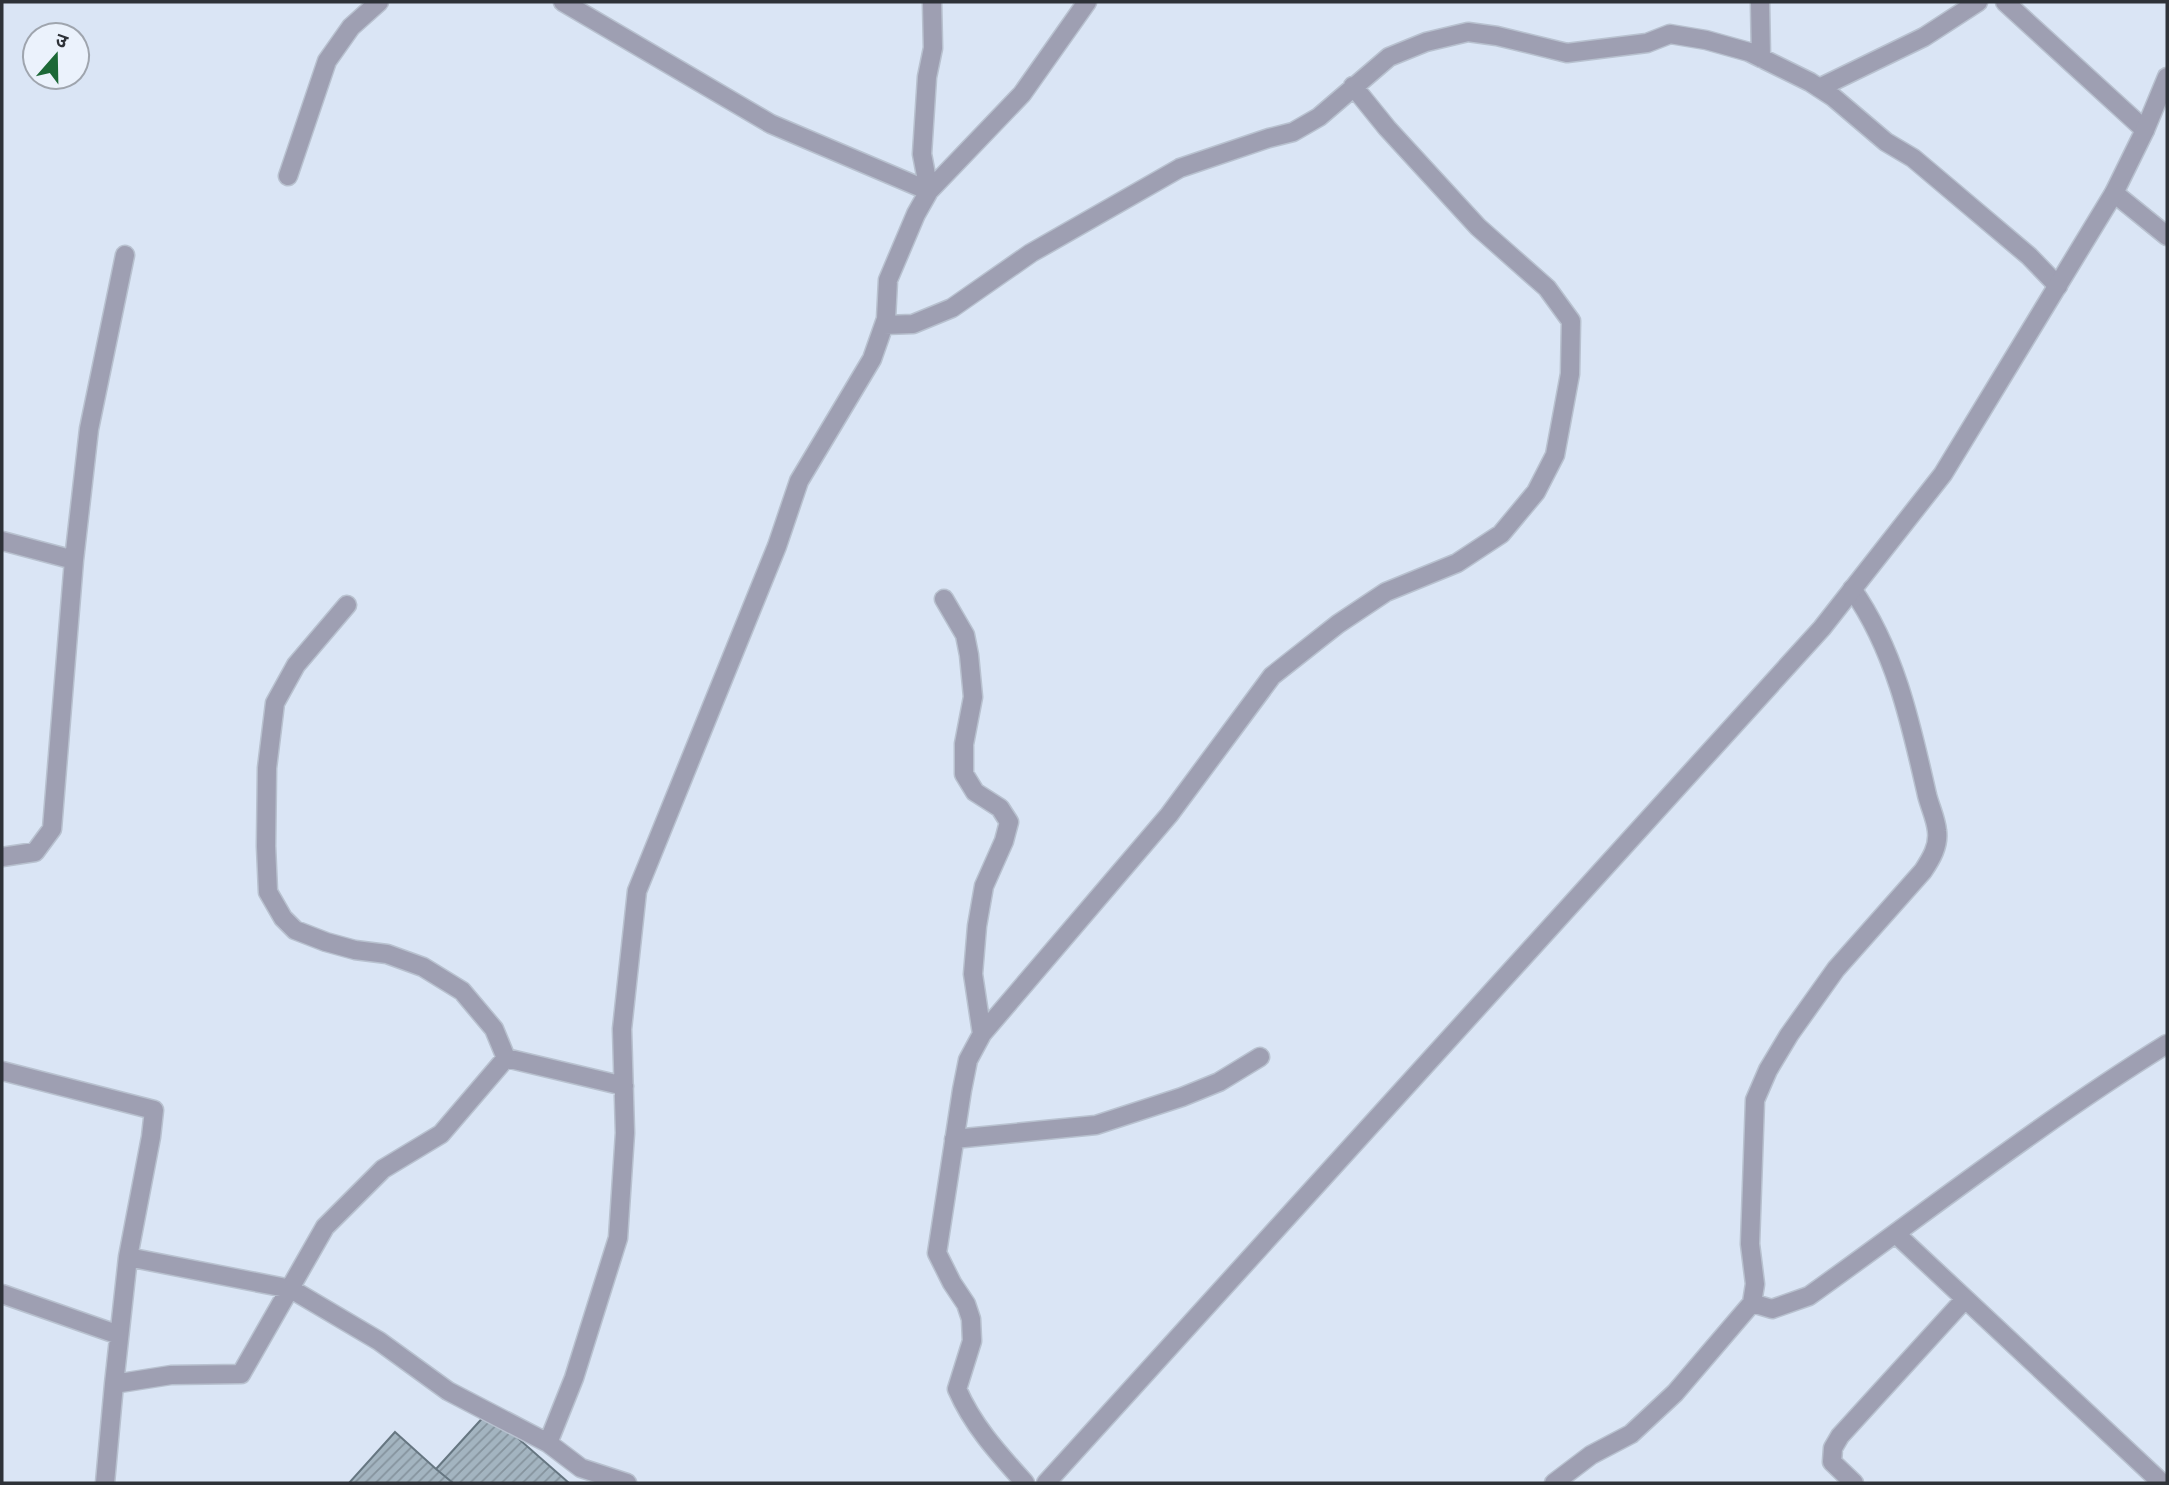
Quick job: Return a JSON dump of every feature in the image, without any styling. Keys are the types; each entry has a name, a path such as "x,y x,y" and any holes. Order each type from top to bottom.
{"street":[{"path":"288,176 327,61 351,27 379,2"},
{"path":"563,2 771,124 929,191"},
{"path":"929,191 922,154 927,77 933,48 932,2"},
{"path":"548,1443 574,1378 618,1238 625,1133 622,1029 637,891 777,546 799,481 872,359 884,325 888,280 916,214 929,191 1021,94 1087,2"},
{"path":"1760,2 1761,58"},
{"path":"1819,88 1924,37 1978,2"},
{"path":"2005,2 2145,130"},
{"path":"884,325 913,324 952,308 1031,253 1180,168 1293,132 1319,117 1389,57 1426,42 1468,32 1497,36 1567,53 1647,43 1670,34 1706,40 1749,52 1819,88 1886,142 1913,158 2029,257 2058,286"},
{"path":"1046,1483 1804,648 1852,589 1943,474 2114,192 2145,130 2167,76"},
{"path":"1025,1483 985,1439 967,1412 957,1389 972,1341 971,1320 966,1304 937,1253 968,1060 982,1034 1169,816 1272,677 1338,624 1386,592 1457,564 1502,534 1536,492 1555,455 1570,374 1571,321 1547,288 1478,227 1387,128 1353,86"},
{"path":"2114,192 2167,236"},
{"path":"2,857 35,852 51,829 74,560 89,429 125,255"},
{"path":"2,541 74,560"},
{"path":"1554,1483 1591,1455 1631,1434 1675,1393 1752,1303 1755,1284 1750,1244 1755,1100 1768,1070 1789,1035 1836,969 1923,871 1934,854 1938,833 1917,745 1888,653 1870,615 1852,589"},
{"path":"944,599 965,635 969,655 973,697 964,744 964,774 975,792 1000,808 1009,822 1004,842 984,886 977,926 973,974 982,1034"},
{"path":"347,605 296,665 275,703 267,768 265,846 268,892 283,918 295,930 326,942 355,950 387,954 424,967 463,991 494,1029 506,1058"},
{"path":"1752,1303 1772,1309 1810,1296 2102,1084 2167,1044"},
{"path":"954,1139 1096,1125 1219,1082 1260,1057"},
{"path":"506,1058 624,1086"},
{"path":"114,1384 170,1375 241,1374 325,1227 383,1169 441,1134 506,1058"},
{"path":"2,1071 154,1110 128,1257 105,1483"},
{"path":"1896,1234 2162,1483"},
{"path":"128,1257 291,1289 379,1341 448,1391 548,1443 581,1468 627,1483"},
{"path":"2,1294 119,1335"},
{"path":"1854,1483 1832,1462 1833,1448 1840,1436 1965,1299"}],"building":[{"path":"488,1412 569,1483 453,1483 436,1469"},
{"path":"395,1432 436,1469 453,1483 349,1483"}]}
